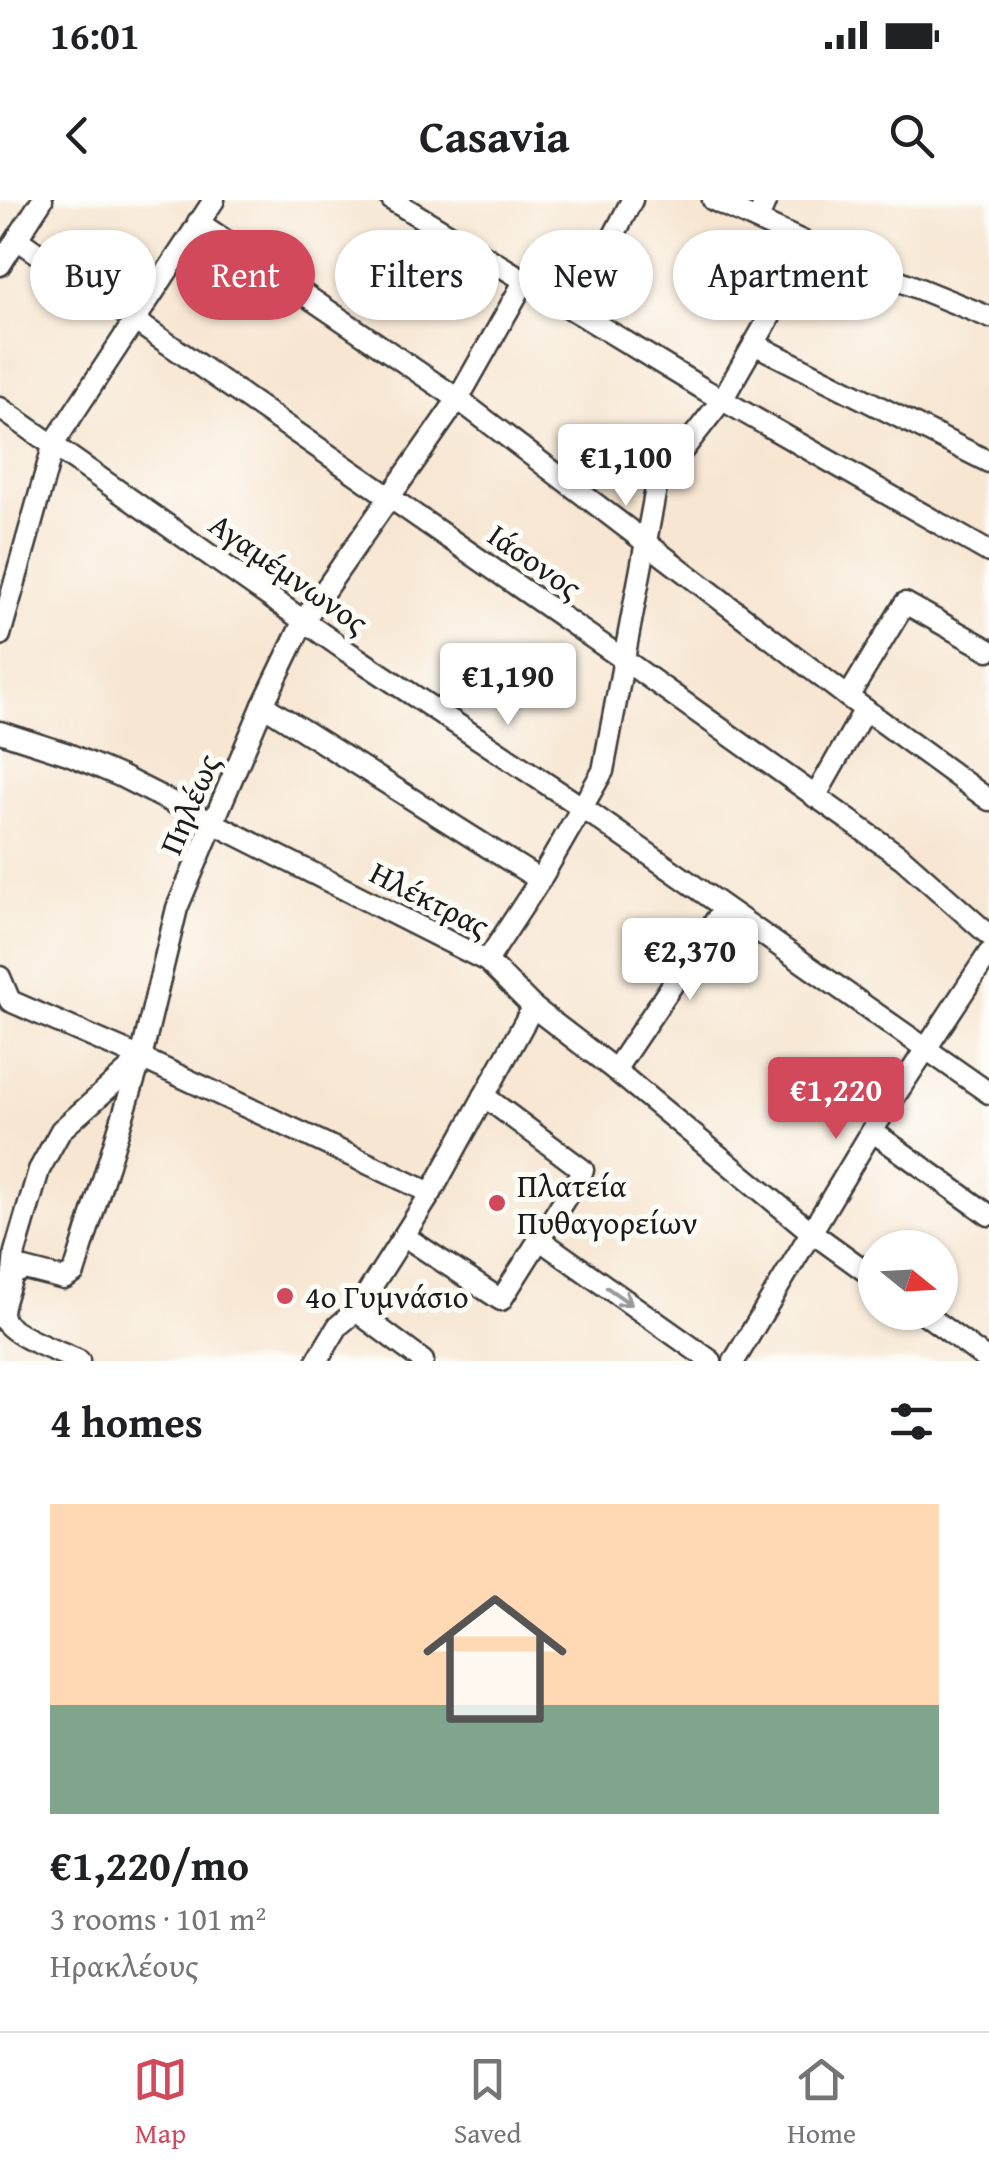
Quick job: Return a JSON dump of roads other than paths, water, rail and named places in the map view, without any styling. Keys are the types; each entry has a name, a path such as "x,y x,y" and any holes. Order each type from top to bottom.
{"street":[{"path":"0,265 42,200"},
{"path":"156,284 214,200"},
{"path":"392,200 519,279"},
{"path":"617,230 632,200"},
{"path":"714,200 762,209 791,230"},
{"path":"198,222 458,398 989,800"},
{"name":"Ιάσονος","path":"17,239 30,248"},
{"path":"903,282 989,317"},
{"name":"Πηλέως","path":"13,1274 25,1270 64,1280 74,1273 141,1058 177,908 263,705 304,620 458,398 519,291"},
{"path":"0,636 54,443 132,320"},
{"name":"Ιάσονος","path":"138,320 902,858 989,935"},
{"path":"590,320 989,552"},
{"path":"488,961 602,771 657,483 722,400 768,320"},
{"path":"754,344 989,462"},
{"name":"Αγαμέμνωνος","path":"0,408 989,1092"},
{"path":"814,798 905,604 989,650"},
{"path":"263,705 540,880"},
{"name":"Ηλέκτρας","path":"0,732 120,776 488,961 533,1007 858,1266"},
{"path":"615,1070 724,908"},
{"path":"734,1361 872,1131 989,954"},
{"path":"0,977 10,1002 141,1058 430,1193"},
{"path":"317,1361 338,1326 356,1311 404,1236 533,1007"},
{"path":"79,1361 11,1329 2,1315 13,1274 14,1252 39,1170 61,1130 141,1058"},
{"path":"404,1236 501,1300 583,1170 484,1096"},
{"path":"872,1131 989,1215"},
{"path":"539,1239 710,1361"},
{"path":"356,1311 423,1361"},
{"path":"946,1330 988,1361"}],"place":[{"name":"Πλατεία Πυθαγορείων","path":"497,1203"},
{"name":"4ο Γυμνάσιο","path":"285,1296"}]}
